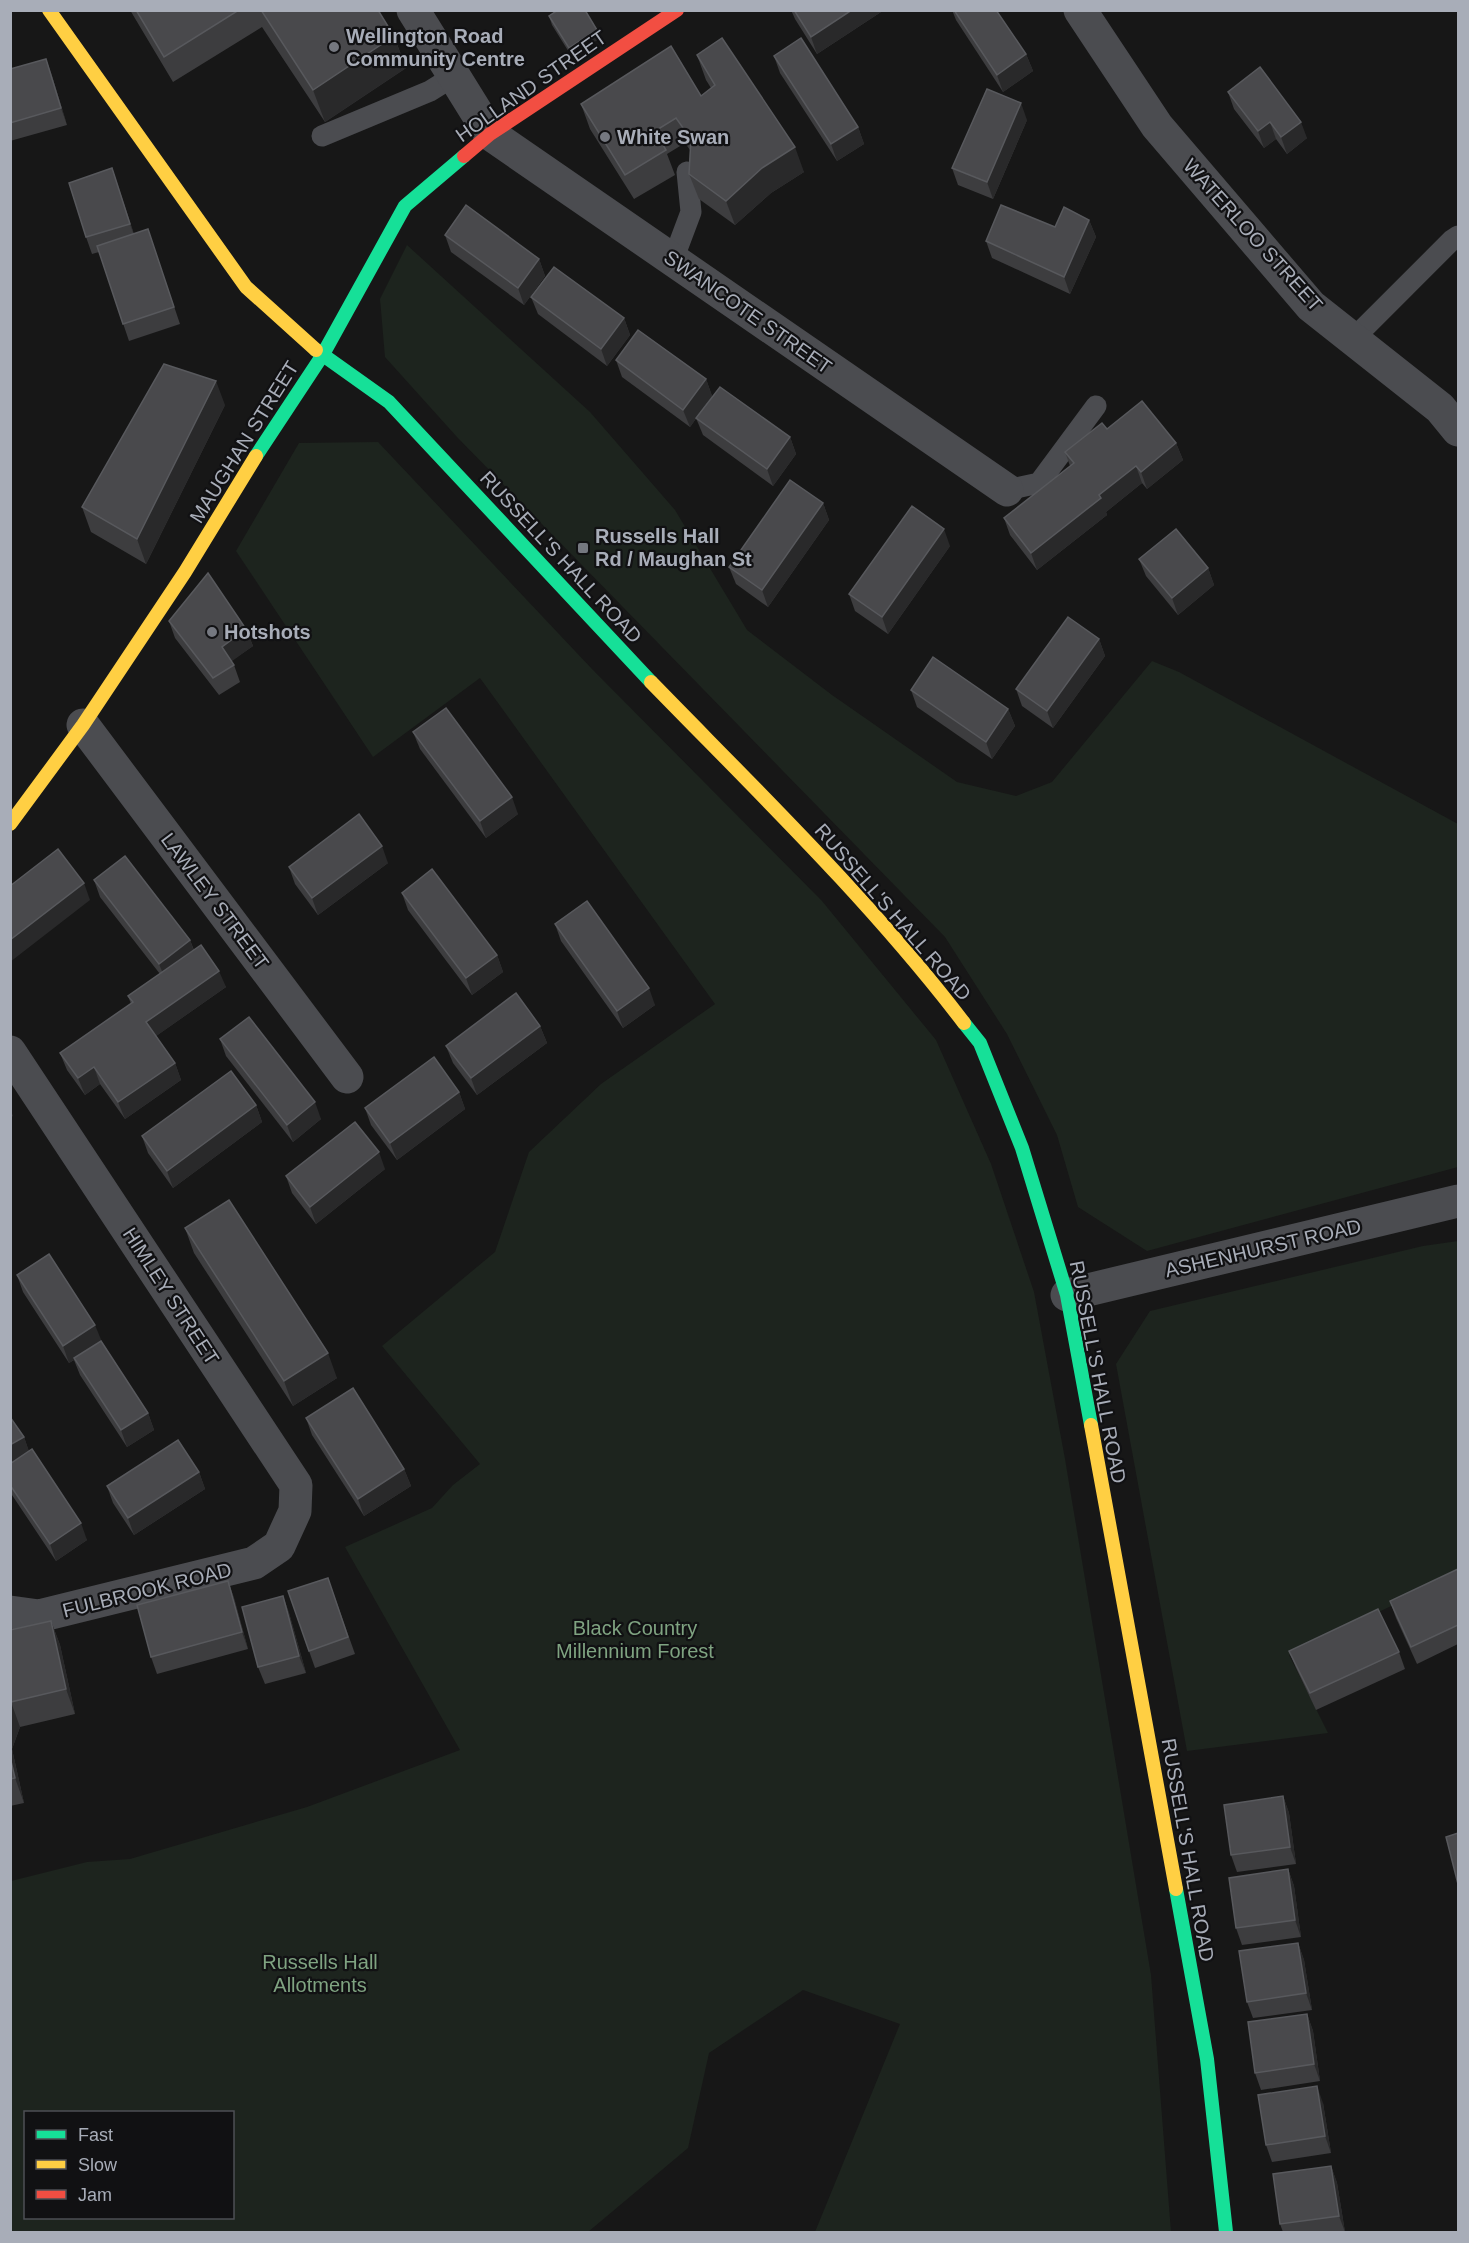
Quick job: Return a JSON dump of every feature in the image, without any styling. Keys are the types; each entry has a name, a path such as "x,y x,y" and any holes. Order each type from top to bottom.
{"street":[{"name":"MAUGHAN STREET","path":"10,824 82,725 185,572 268,437 322,356 246,287 49,10"},
{"path":"413,10 490,134"},
{"name":"HOLLAND STREET","path":"322,356 405,206 490,134 677,10"},
{"name":"WATERLOO STREET","path":"1080,10 1157,126 1311,306 1440,408 1458,429"},
{"name":"SWANCOTE STREET","path":"490,134 1007,490"},
{"name":"RUSSELL'S HALL ROAD","path":"322,356 389,402 597,626 850,887 940,991 980,1043 1022,1148 1067,1295 1207,2059 1226,2232"},
{"name":"LAWLEY STREET","path":"82,725 347,1077"},
{"name":"HIMLEY STREET","path":"10,1052 296,1485 295,1511 279,1546"},
{"name":"ASHENHURST ROAD","path":"1067,1295 1458,1201"},
{"name":"FULBROOK ROAD","path":"10,1612 39,1616 254,1563 279,1546"}],"lane":[{"path":"322,136 430,91 454,76"},
{"path":"673,260 691,212 687,172"},
{"path":"1353,339 1458,236"},
{"path":"1007,490 1040,483 1096,406"}],"green space":[{"path":"407,245 590,412 675,510 747,630 832,695 957,782 1016,796 1052,782 1152,661 1179,672 1458,824 1458,1167 1147,1251 1078,1207 1057,1135 1007,1034 945,937 457,437 385,357 380,299"},
{"path":"378,442 592,669 822,901 936,1040 991,1164 1034,1292 1065,1459 1151,1975 1171,2232 815,2232 900,2024 803,1990 709,2053 688,2148 588,2232 11,2232 11,1881 87,1862 130,1859 307,1807 460,1750 345,1547 432,1508 453,1485 480,1464 382,1346 495,1252 529,1152 601,1084 715,1004 480,678 373,757 236,551 299,443"},
{"path":"1458,1241 1458,1574 1289,1655 1328,1733 1187,1751 1116,1364 1150,1311 1423,1246"}],"building":[{"path":"136,10 239,10 164,57"},
{"path":"261,10 378,10 394,36 313,90"},
{"path":"558,10 585,10 597,30 569,48 549,16"},
{"path":"794,10 852,10 811,37"},
{"path":"954,10 996,10 1026,54 997,75"},
{"path":"722,38 795,147 762,168 726,201 689,174 691,139 676,118 655,131 666,150 625,175 581,104 671,46 701,96 715,85 697,55"},
{"path":"801,38 858,127 831,144 774,56"},
{"path":"46,59 61,108 10,123 10,69"},
{"path":"1260,67 1301,122 1281,137 1270,122 1258,131 1228,92"},
{"path":"987,89 1021,103 987,182 952,168"},
{"path":"112,168 130,224 86,237 69,183"},
{"path":"466,205 539,259 518,288 445,235"},
{"path":"1001,205 1055,227 1064,207 1089,220 1064,277 986,241"},
{"path":"148,229 174,307 123,324 97,246"},
{"path":"554,267 624,318 601,349 531,297"},
{"path":"638,330 706,379 683,410 616,360"},
{"path":"164,364 216,381 137,539 82,507"},
{"path":"720,387 790,437 767,469 696,418"},
{"path":"1142,401 1176,443 1141,472 1136,466 1099,495 1101,498 1031,553 1004,518 1074,463 1065,452 1102,423 1107,429"},
{"path":"790,480 823,503 762,590 729,567"},
{"path":"912,506 944,529 882,617 849,594"},
{"path":"1176,529 1208,568 1172,598 1139,559"},
{"path":"208,573 246,629 222,647 234,665 213,678 169,621"},
{"path":"1068,617 1099,639 1047,711 1016,689"},
{"path":"933,657 1008,709 986,742 911,690"},
{"path":"446,708 512,797 480,821 413,732"},
{"path":"359,814 382,846 312,898 289,867"},
{"path":"58,849 84,883 10,940 10,886"},
{"path":"125,856 190,940 159,964 94,880"},
{"path":"432,869 497,955 466,978 402,893"},
{"path":"587,901 649,988 617,1011 555,924"},
{"path":"201,945 219,971 146,1022 175,1063 118,1102 94,1067 78,1078 60,1053 133,1002 128,996"},
{"path":"516,993 540,1026 471,1078 446,1046"},
{"path":"249,1017 315,1102 287,1125 220,1039"},
{"path":"434,1057 459,1092 390,1143 365,1108"},
{"path":"231,1071 256,1105 167,1171 142,1136"},
{"path":"355,1122 379,1152 310,1207 286,1176"},
{"path":"229,1200 328,1353 284,1381 185,1228"},
{"path":"49,1254 95,1325 63,1346 17,1275"},
{"path":"101,1341 148,1413 121,1430 74,1358"},
{"path":"353,1388 404,1469 358,1499 306,1418"},
{"path":"10,1417 24,1437 10,1445"},
{"path":"178,1440 199,1472 128,1518 107,1486"},
{"path":"32,1449 81,1523 50,1544 10,1485 10,1464"},
{"path":"1458,1569 1458,1625 1411,1647 1390,1601"},
{"path":"328,1578 348,1637 309,1651 288,1591"},
{"path":"228,1581 242,1632 151,1657 137,1605"},
{"path":"283,1596 299,1656 258,1667 242,1607"},
{"path":"1378,1609 1399,1652 1310,1693 1289,1651"},
{"path":"51,1621 66,1689 10,1704 10,1630"},
{"path":"10,1757 15,1778 10,1779"},
{"path":"1283,1796 1290,1847 1231,1855 1224,1805"},
{"path":"1458,1833 1458,1884 1446,1837"},
{"path":"1288,1869 1295,1920 1236,1928 1229,1878"},
{"path":"1298,1943 1306,1993 1247,2002 1239,1951"},
{"path":"1307,2014 1314,2064 1255,2073 1248,2022"},
{"path":"1317,2086 1325,2136 1266,2145 1258,2095"},
{"path":"1331,2166 1339,2216 1280,2224 1273,2174"}],"traffic: fast":[{"path":"256,456 322,356 405,206 464,156"},
{"path":"316,350 389,402 651,682"},
{"path":"964,1023 980,1043 1022,1148 1067,1295 1091,1425"},
{"path":"1176,1889 1207,2059 1226,2232"}],"traffic: slow":[{"path":"49,10 246,287 316,350"},
{"path":"10,824 83,725 185,572 256,456"},
{"path":"651,682 852,890 964,1023"},
{"path":"1091,1425 1176,1889"}],"traffic: jam":[{"path":"464,156 490,134 677,10"}],"place":[{"name":"Wellington Road Community Centre","path":"334,47"},
{"name":"White Swan","path":"605,137"},
{"name":"Russells Hall Rd / Maughan St","path":"583,548"},
{"name":"Hotshots","path":"212,632"}],"park label":[{"name":"Black Country Millennium Forest","path":"635,1640"},
{"name":"Russells Hall Allotments","path":"320,1974"}]}
